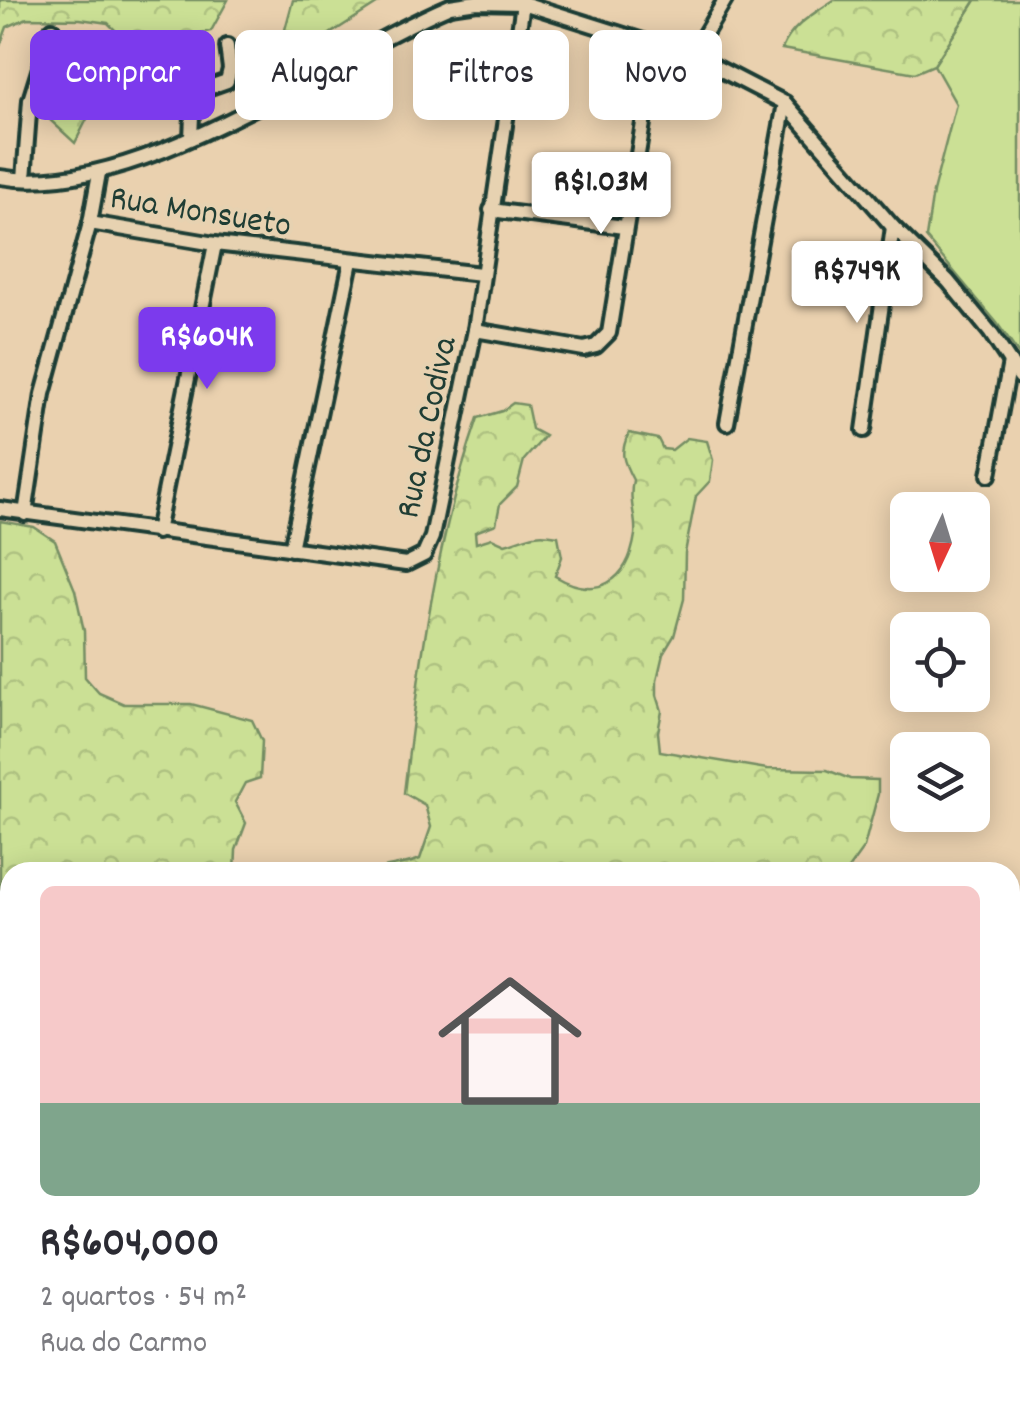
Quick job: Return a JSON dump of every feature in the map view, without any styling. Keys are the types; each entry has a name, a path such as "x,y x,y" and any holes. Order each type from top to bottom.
{"street":[{"path":"707,30 724,0"},
{"path":"0,177 24,179 98,172 191,138 450,6 477,2 543,4 618,30"},
{"name":"Rua da Codiva","path":"0,509 406,564 424,556 432,537 475,330 524,2"},
{"path":"24,179 30,100 52,29"},
{"path":"215,86 227,81 228,46"},
{"path":"722,70 785,103 892,228 948,281 1020,377"},
{"path":"727,423 785,103"},
{"path":"191,138 192,120"},
{"path":"475,330 584,348 604,341 613,308 643,120"},
{"path":"90,223 98,172"},
{"path":"491,210 624,227"},
{"name":"Rua Monsueto","path":"25,514 43,394 90,223 215,244 481,274"},
{"path":"864,430 892,228"},
{"path":"158,532 215,244"},
{"path":"291,549 350,261"},
{"path":"989,476 1010,362"}],"green space":[{"path":"0,0 228,0 212,30 115,30 108,23 80,19 27,18 7,27 0,46"},
{"path":"293,0 383,0 336,30 285,30"},
{"path":"834,0 976,0 934,65 915,73 782,49 797,27"},
{"path":"976,0 1020,0 1020,356 926,238 933,192 956,104 934,65"},
{"path":"50,120 86,120 75,143"},
{"path":"513,403 527,405 532,429 545,436 524,460 517,487 500,504 496,524 475,532 476,543 492,538 505,544 535,535 558,536 562,557 555,576 584,587 597,586 618,575 631,551 635,535 633,480 623,452 629,433 658,439 663,449 672,450 687,438 707,441 713,460 710,481 696,496 685,553 684,599 657,680 662,711 660,751 767,769 827,770 850,779 878,780 864,847 853,862 411,862 420,859 431,827 425,805 404,793 440,556 478,418 502,411"},
{"path":"0,521 34,527 55,541 75,590 84,631 85,677 99,693 124,704 191,704 252,720 262,741 260,778 245,783 235,802 246,823 235,862 0,862"}]}
